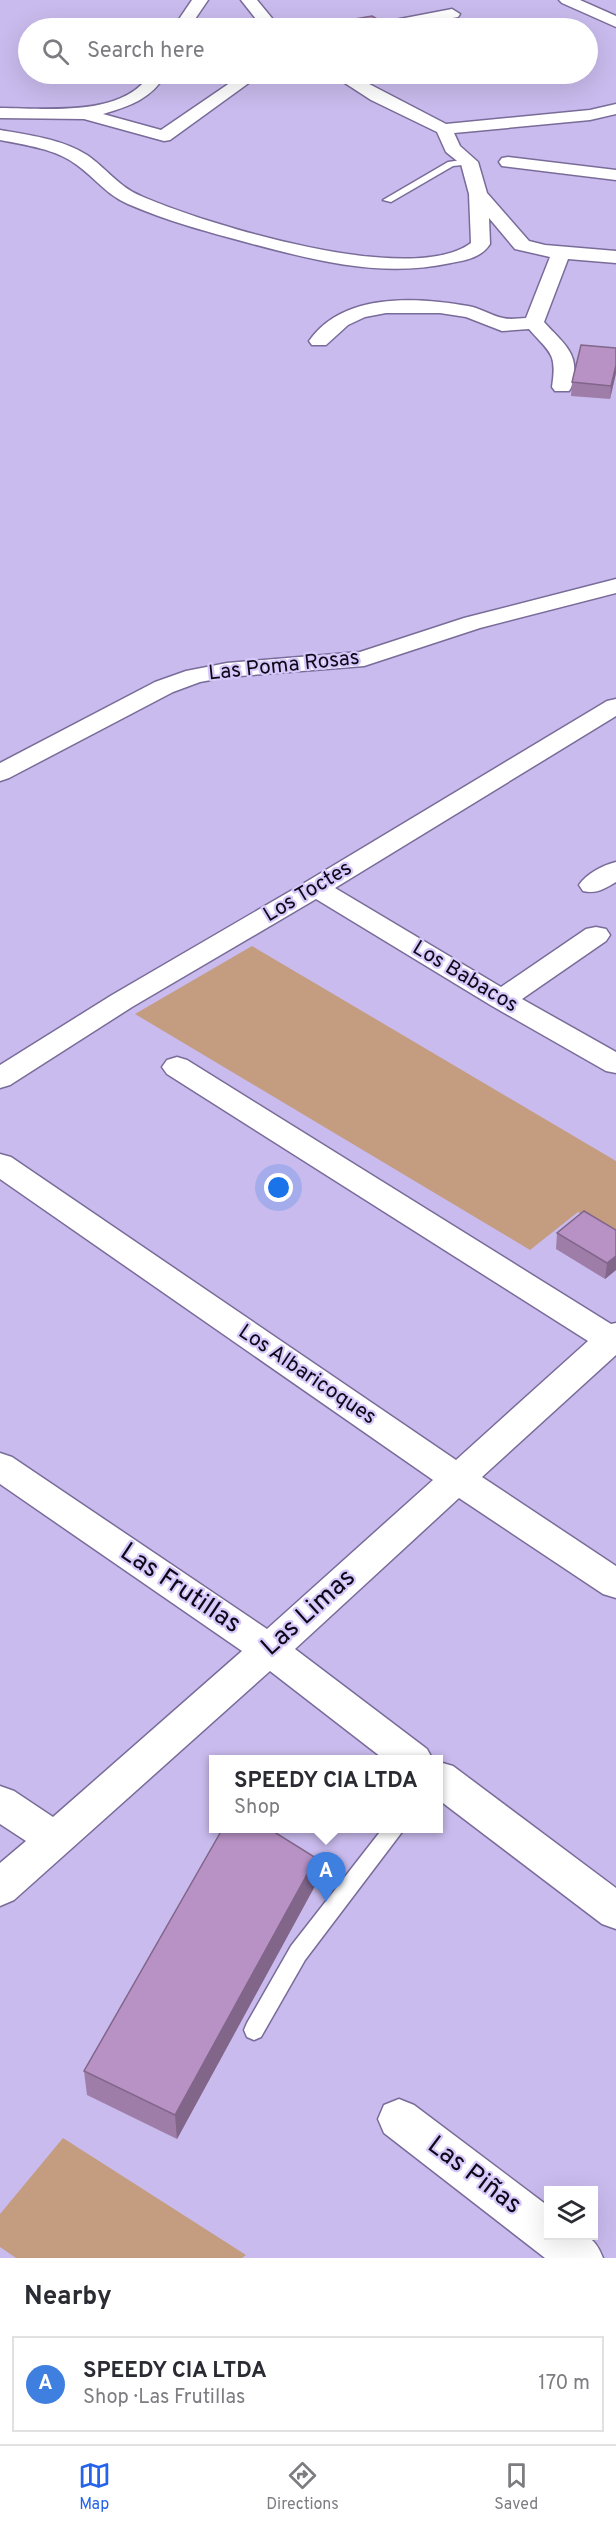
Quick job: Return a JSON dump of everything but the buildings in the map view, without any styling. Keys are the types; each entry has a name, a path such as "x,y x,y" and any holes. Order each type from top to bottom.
{"street":[{"path":"188,18 200,0"},
{"path":"249,0 261,18"},
{"path":"567,0 616,22"},
{"path":"431,18 452,14"},
{"path":"85,114 134,97 154,84"},
{"path":"0,113 85,114 164,136 239,84"},
{"path":"356,84 444,129 590,115 616,109"},
{"path":"0,135 63,150 81,158 115,191 213,228 339,260 403,266 422,265 469,253 481,244 478,194 469,162 452,148 444,129"},
{"path":"508,162 616,175"},
{"path":"478,194 522,245 561,253 616,257"},
{"path":"534,323 561,253"},
{"path":"319,341 341,321 359,313 386,307 411,305 471,312 502,325 534,323"},
{"path":"534,323 563,355 565,364 562,387"},
{"name":"Las Poma Rosas","path":"0,773 164,687 195,676 227,670 364,659 472,623 616,586"},
{"name":"Los Toctes","path":"0,1078 122,1001 316,888 616,706"},
{"path":"591,720 616,734"},
{"path":"592,885 616,870"},
{"name":"Los Babacos","path":"316,888 502,1000 616,1064"},
{"path":"502,1000 596,935"},
{"path":"177,1067 614,1339"},
{"name":"Los Albaricoques","path":"0,1164 456,1478 616,1584"},
{"name":"Las Limas","path":"0,1888 614,1339"},
{"name":"Las Frutillas","path":"0,1466 268,1650 407,1755"},
{"path":"443,1782 616,1911"},
{"path":"0,1803 54,1838"},
{"name":"Las Piñas","path":"399,2119 544,2229"},
{"name":"Las Piñas","path":"558,2240 581,2258"}],"lane":[{"path":"388,200 451,164 469,162"},
{"path":"254,2030 298,1953 391,1833"}],"shaded area":[{"path":"252,946 616,1161 616,1235 578,1212 530,1250 135,1014"},
{"path":"63,2138 246,2255 242,2258 16,2258 0,2247 0,2214"}],"place":[{"name":"SPEEDY CIA LTDA","path":"326,1902"}]}
